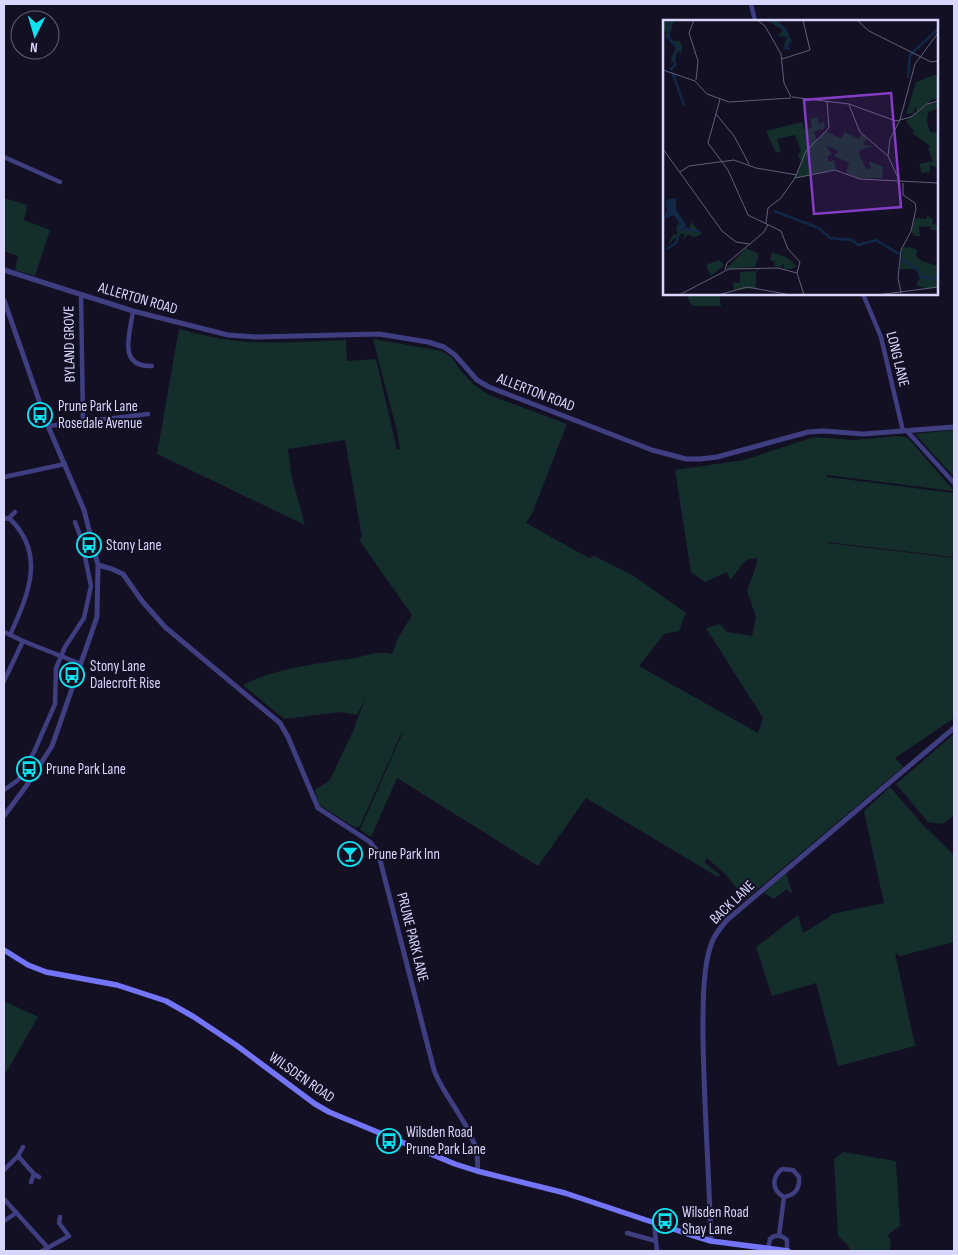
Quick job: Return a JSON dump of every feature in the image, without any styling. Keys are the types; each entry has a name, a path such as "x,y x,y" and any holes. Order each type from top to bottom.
{"main road":[{"name":"WILSDEN ROAD","path":"4,950 28,965 46,972 117,985 166,1002 194,1017 236,1045 289,1086 329,1112 455,1164 565,1193 712,1241 788,1251"}],"street":[{"path":"751,4 755,20"},
{"path":"4,157 60,182"},
{"name":"ALLERTON ROAD","path":"4,270 133,311 228,335 256,337 379,334 428,342 444,347 455,354 477,380 489,388 652,450 686,459 717,457 808,432 824,431 863,434 954,427"},
{"name":"BYLAND GROVE","path":"81,295 83,422"},
{"name":"LONG LANE","path":"863,295 881,336 905,431"},
{"path":"4,300 48,426 84,510 98,565 97,617 52,746 4,816"},
{"path":"133,311 128,346 131,360 136,364 152,366"},
{"path":"48,426 148,414"},
{"path":"905,431 954,483"},
{"path":"4,477 65,464"},
{"path":"10,635 23,606 31,580 29,550 25,540 15,524 6,519 15,512"},
{"path":"4,790 18,780 34,752 55,704 56,668 84,618 91,586 75,522"},
{"name":"PRUNE PARK LANE","path":"98,565 112,568 123,574 142,601 165,627 280,723 288,737 318,808 370,842 378,852 434,1070 447,1098 470,1134 478,1162 477,1171"},
{"path":"4,632 81,664"},
{"path":"4,681 23,641"},
{"name":"BACK LANE","path":"712,1241 704,1088 703,1006 711,943 717,931 727,920 954,728"},
{"path":"4,1170 23,1148"},
{"path":"18,1156 39,1177"},
{"path":"787,1168 793,1170 800,1177 799,1186 793,1194 784,1197 774,1187 775,1177 777,1173 787,1168"},
{"path":"31,1182 34,1174"},
{"path":"780,1236 784,1197"},
{"path":"4,1199 48,1248"},
{"path":"4,1221 16,1212"},
{"path":"42,1251 68,1236 59,1222 60,1217"},
{"path":"654,1222 657,1251"},
{"path":"626,1232 656,1241"},
{"path":"768,1249 770,1239 774,1236 780,1236 787,1240 788,1251"}],"green space":[{"path":"4,198 27,205 24,220 50,230 35,276 15,270 18,256 4,251"},
{"path":"686,295 719,295 721,306 694,306"},
{"path":"179,329 216,338 258,342 346,340 347,361 376,359 397,450 400,449 397,431 373,339 442,351 452,358 473,384 489,395 567,424 532,514 526,523 589,558 594,556 634,576 686,613 679,631 664,634 639,666 758,733 763,718 706,628 720,624 727,632 752,636 756,617 747,591 757,558 744,562 730,580 727,572 705,582 691,572 675,470 744,460 814,437 853,440 899,436 908,438 954,491 827,475 827,477 954,493 954,557 827,542 826,553 827,543 954,558 954,718 895,758 903,767 746,899 724,873 707,858 704,862 720,875 718,877 586,798 538,866 397,778 371,837 360,830 403,732 360,826 356,828 319,805 315,790 330,780 353,731 366,696 357,715 341,712 284,719 243,685 262,676 295,668 377,653 392,654 398,638 412,615 359,540 362,537 345,440 288,449 292,478 305,525 157,454"},
{"path":"954,430 954,477 915,434"},
{"path":"954,734 954,815 943,824 928,822 896,784"},
{"path":"890,787 923,825 954,855 954,942 900,956 895,953 915,1046 838,1066 816,983 772,996 756,947 798,915 803,933 832,914 884,903 864,811"},
{"path":"786,873 792,892 790,893 787,889 774,899 764,893"},
{"path":"4,1001 38,1017 4,1076"},
{"path":"843,1152 896,1161 900,1226 887,1235 891,1240 890,1251 850,1251 848,1245 838,1236 834,1159"}],"place":[{"name":"Prune Park Lane Rosedale Avenue","path":"40,415"},
{"name":"Stony Lane","path":"89,545"},
{"name":"Stony Lane Dalecroft Rise","path":"72,675"},
{"name":"Prune Park Lane","path":"29,769"},
{"name":"Prune Park Inn","path":"350,854"},
{"name":"Wilsden Road Prune Park Lane","path":"389,1141"},
{"name":"Wilsden Road Shay Lane","path":"665,1221"}]}
